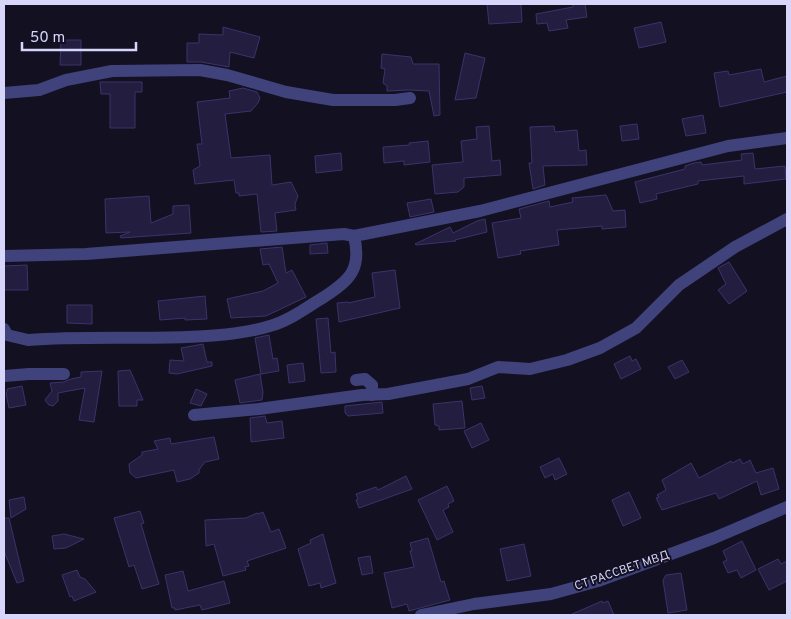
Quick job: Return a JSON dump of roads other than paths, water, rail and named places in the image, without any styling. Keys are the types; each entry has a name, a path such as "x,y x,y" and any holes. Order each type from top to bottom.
{"street":[{"path":"4,93 39,90 66,80 112,71 200,70 228,75 286,92 333,100 395,100 410,98"},
{"path":"4,256 86,254 344,234 354,236 480,211 728,146 787,138"},
{"path":"194,415 388,394 468,379 498,367 530,369 567,360 600,348 636,328 679,285 735,247 787,219"},
{"path":"4,330 7,335 28,340 206,336 269,327 319,300 341,286 352,275 357,261 357,247 354,236"},
{"path":"4,376 64,374"},
{"path":"356,380 365,379 372,385 372,395"},
{"name":"СТ РАССВЕТ МВД","path":"421,615 474,604 551,594 598,582 714,538 787,507"}]}
